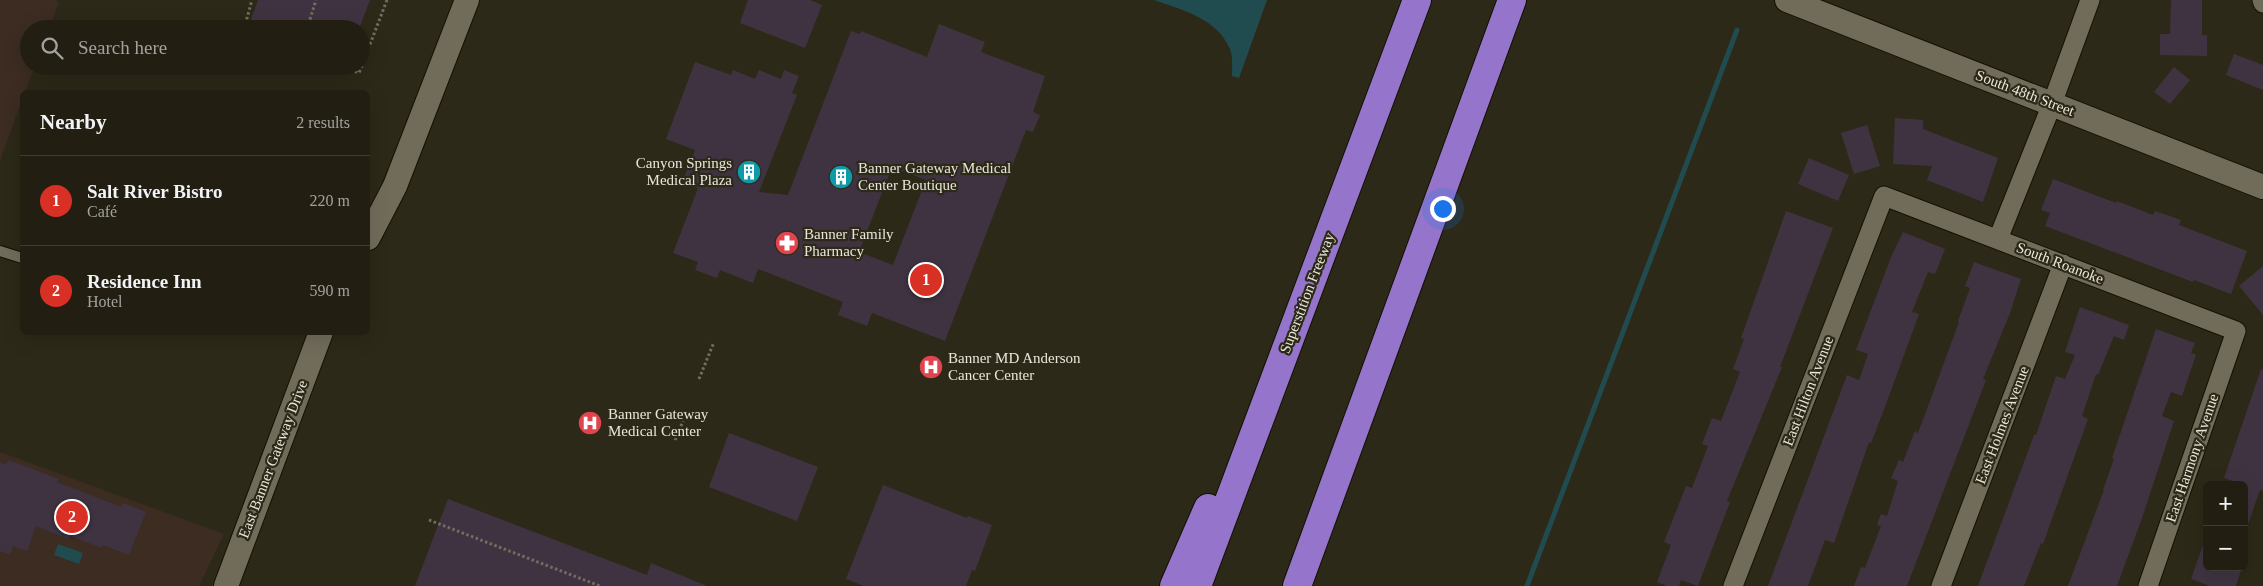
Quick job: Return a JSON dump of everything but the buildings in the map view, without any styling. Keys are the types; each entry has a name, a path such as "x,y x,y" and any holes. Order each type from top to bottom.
{"highway":[{"name":"Superstition Freeway","path":"1197,586 1417,0"},
{"path":"1297,586 1512,0"},
{"path":"1174,586 1332,228"},
{"path":"1309,586 1310,554"}],"street":[{"path":"370,230 395,186 467,0"},
{"name":"South 48th Street","path":"1787,0 2263,187"},
{"path":"1998,239 2052,104 2090,0"},
{"name":"South Roanoke","path":"1884,196 2236,331"},
{"name":"East Hilton Avenue","path":"1733,586 1884,196"},
{"name":"East Holmes Avenue","path":"1941,586 2063,264"},
{"name":"East Harmony Avenue","path":"2148,586 2236,331"},
{"name":"East Banner Gateway Drive","path":"226,586 320,335"}],"lane":[{"path":"0,251 20,257"}],"path":[{"path":"246,20 252,0"},
{"path":"310,20 316,0"},
{"path":"370,44 387,0"},
{"path":"699,379 714,342"},
{"path":"675,440 683,421"},
{"path":"429,520 600,586"}],"shaded area":[{"path":"0,0 54,0 59,2 52,20 20,20 20,75 32,75 26,90 20,90 20,106 0,161"},
{"path":"0,452 224,534 199,586 0,586"}],"water":[{"path":"1154,0 1267,0 1239,78 1232,76 1231,52 1224,38 1217,30 1198,17"},
{"path":"58,544 83,553 79,564 54,555"}],"waterway":[{"path":"1527,586 1737,30"}],"place":[{"name":"Canyon Springs Medical Plaza","path":"749,172"},
{"name":"Banner Gateway Medical Center Boutique","path":"841,177"},
{"name":"Banner Family Pharmacy","path":"787,243"},
{"name":"Salt River Bistro","path":"926,280"},
{"name":"Banner MD Anderson Cancer Center","path":"931,367"},
{"name":"Banner Gateway Medical Center","path":"590,423"},
{"name":"Residence Inn","path":"72,517"}]}
